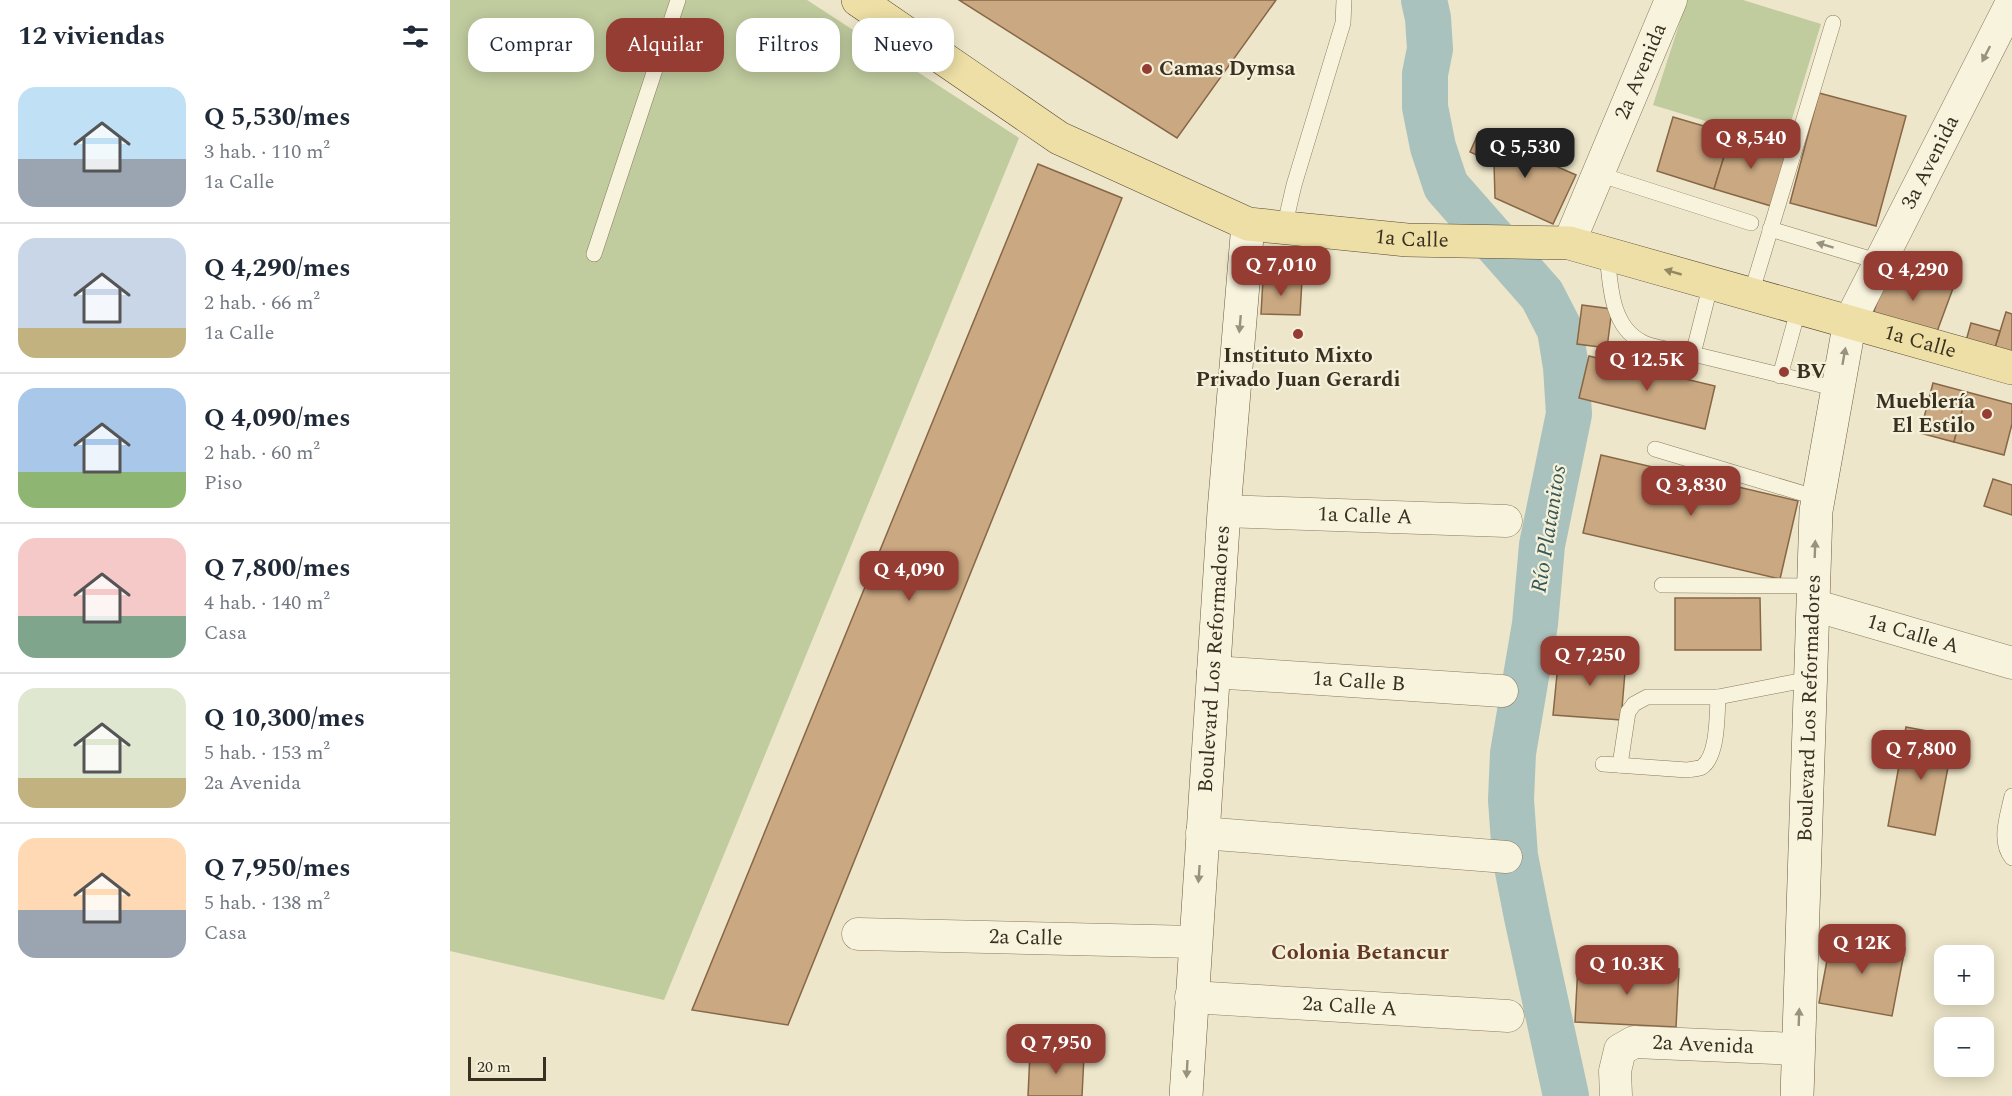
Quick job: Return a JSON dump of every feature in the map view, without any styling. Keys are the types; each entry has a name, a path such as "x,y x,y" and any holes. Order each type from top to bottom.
{"main road":[{"name":"1a Calle","path":"858,0 1059,138 1248,224 1407,240 1569,243 2012,368"},
{"name":"Boulevard Los Reformadores","path":"1186,1096 1224,511 1248,224"},
{"name":"Boulevard Los Reformadores","path":"1797,1096 1816,511 1850,321"}],"street":[{"name":"2a Avenida","path":"1569,243 1671,0"},
{"name":"3a Avenida","path":"1850,321 2012,2"},
{"name":"1a Calle A","path":"1224,511 1506,521"},
{"name":"1a Calle A","path":"1813,596 2012,663"},
{"name":"1a Calle B","path":"1214,672 1502,691"},
{"path":"1202,833 1506,857"},
{"name":"2a Calle","path":"858,934 1195,942"},
{"name":"2a Calle A","path":"1191,997 1508,1016"},
{"name":"2a Avenida","path":"1616,1096 1615,1071 1620,1050 1634,1042 1798,1049"}],"lane":[{"path":"594,254 678,0"},
{"path":"1284,228 1294,185 1343,23 1344,0"},
{"path":"1751,294 1833,23"},
{"path":"1598,174 1751,223"},
{"path":"1770,229 1880,262"},
{"path":"1607,252 1612,299 1620,319 1629,332 1642,342 1838,389"},
{"path":"1693,354 1711,283"},
{"path":"1780,376 1799,307"},
{"path":"1655,449 1818,498"},
{"path":"1662,585 1813,596"},
{"path":"1620,765 1628,712 1634,704 1647,697 1718,697 1810,679"},
{"path":"1603,764 1687,770 1701,768 1711,757 1718,697"},
{"path":"2012,796 2004,835 2008,853 2012,858"}],"green space":[{"path":"450,0 807,0 835,18 736,18 736,72 840,72 840,21 852,29 852,72 918,72 1019,138 664,1000 450,951"},
{"path":"1687,0 1743,0 1821,24 1784,145 1653,105"}],"building":[{"name":"Camas Dymsa","path":"959,0 1276,0 1177,138"},
{"path":"1819,93 1906,116 1876,226 1790,203"},
{"path":"1673,117 1731,134 1714,189 1657,171"},
{"path":"1479,132 1576,175 1553,224 1495,198 1494,163 1470,152"},
{"path":"1731,134 1788,151 1771,206 1714,189"},
{"path":"1038,164 1122,198 788,1025 692,1010"},
{"path":"1892,261 1955,283 1932,345 1883,327 1874,311"},
{"path":"1263,279 1302,280 1300,315 1261,314"},
{"path":"1582,305 1612,309 1607,348 1577,344"},
{"path":"2006,312 2012,314 2012,363 1992,357"},
{"path":"1971,323 2000,331 1992,357 1964,348"},
{"path":"1589,356 1715,386 1705,429 1579,398"},
{"path":"1933,383 1967,392 1954,442 1920,433"},
{"name":"Mueblería El Estilo","path":"1967,392 2012,404 2012,424 2004,455 1954,442"},
{"path":"1601,455 1798,501 1780,579 1583,533"},
{"path":"1993,479 2012,485 2012,515 1984,506"},
{"path":"1675,598 1760,598 1761,650 1675,650"},
{"path":"1559,654 1626,660 1621,720 1553,715"},
{"path":"1906,727 1954,736 1935,835 1888,826"},
{"path":"1832,934 1905,948 1892,1016 1819,1003"},
{"path":"1578,964 1679,969 1676,1027 1575,1022"},
{"path":"1030,1053 1084,1056 1082,1096 1028,1096"}],"waterway":[{"name":"Río Platanitos","path":"1424,0 1430,49 1425,74 1425,107 1433,147 1446,186 1542,295 1560,330 1566,367 1569,414 1542,545 1535,624 1513,753 1511,800 1515,856 1566,1096"}],"place":[{"name":"Camas Dymsa","path":"1147,69"},
{"name":"Instituto Mixto Privado Juan Gerardi","path":"1298,334"},
{"name":"BV","path":"1784,372"},
{"name":"Mueblería El Estilo","path":"1987,414"}],"district":[{"name":"Colonia Betancur","path":"1360,952"}]}
